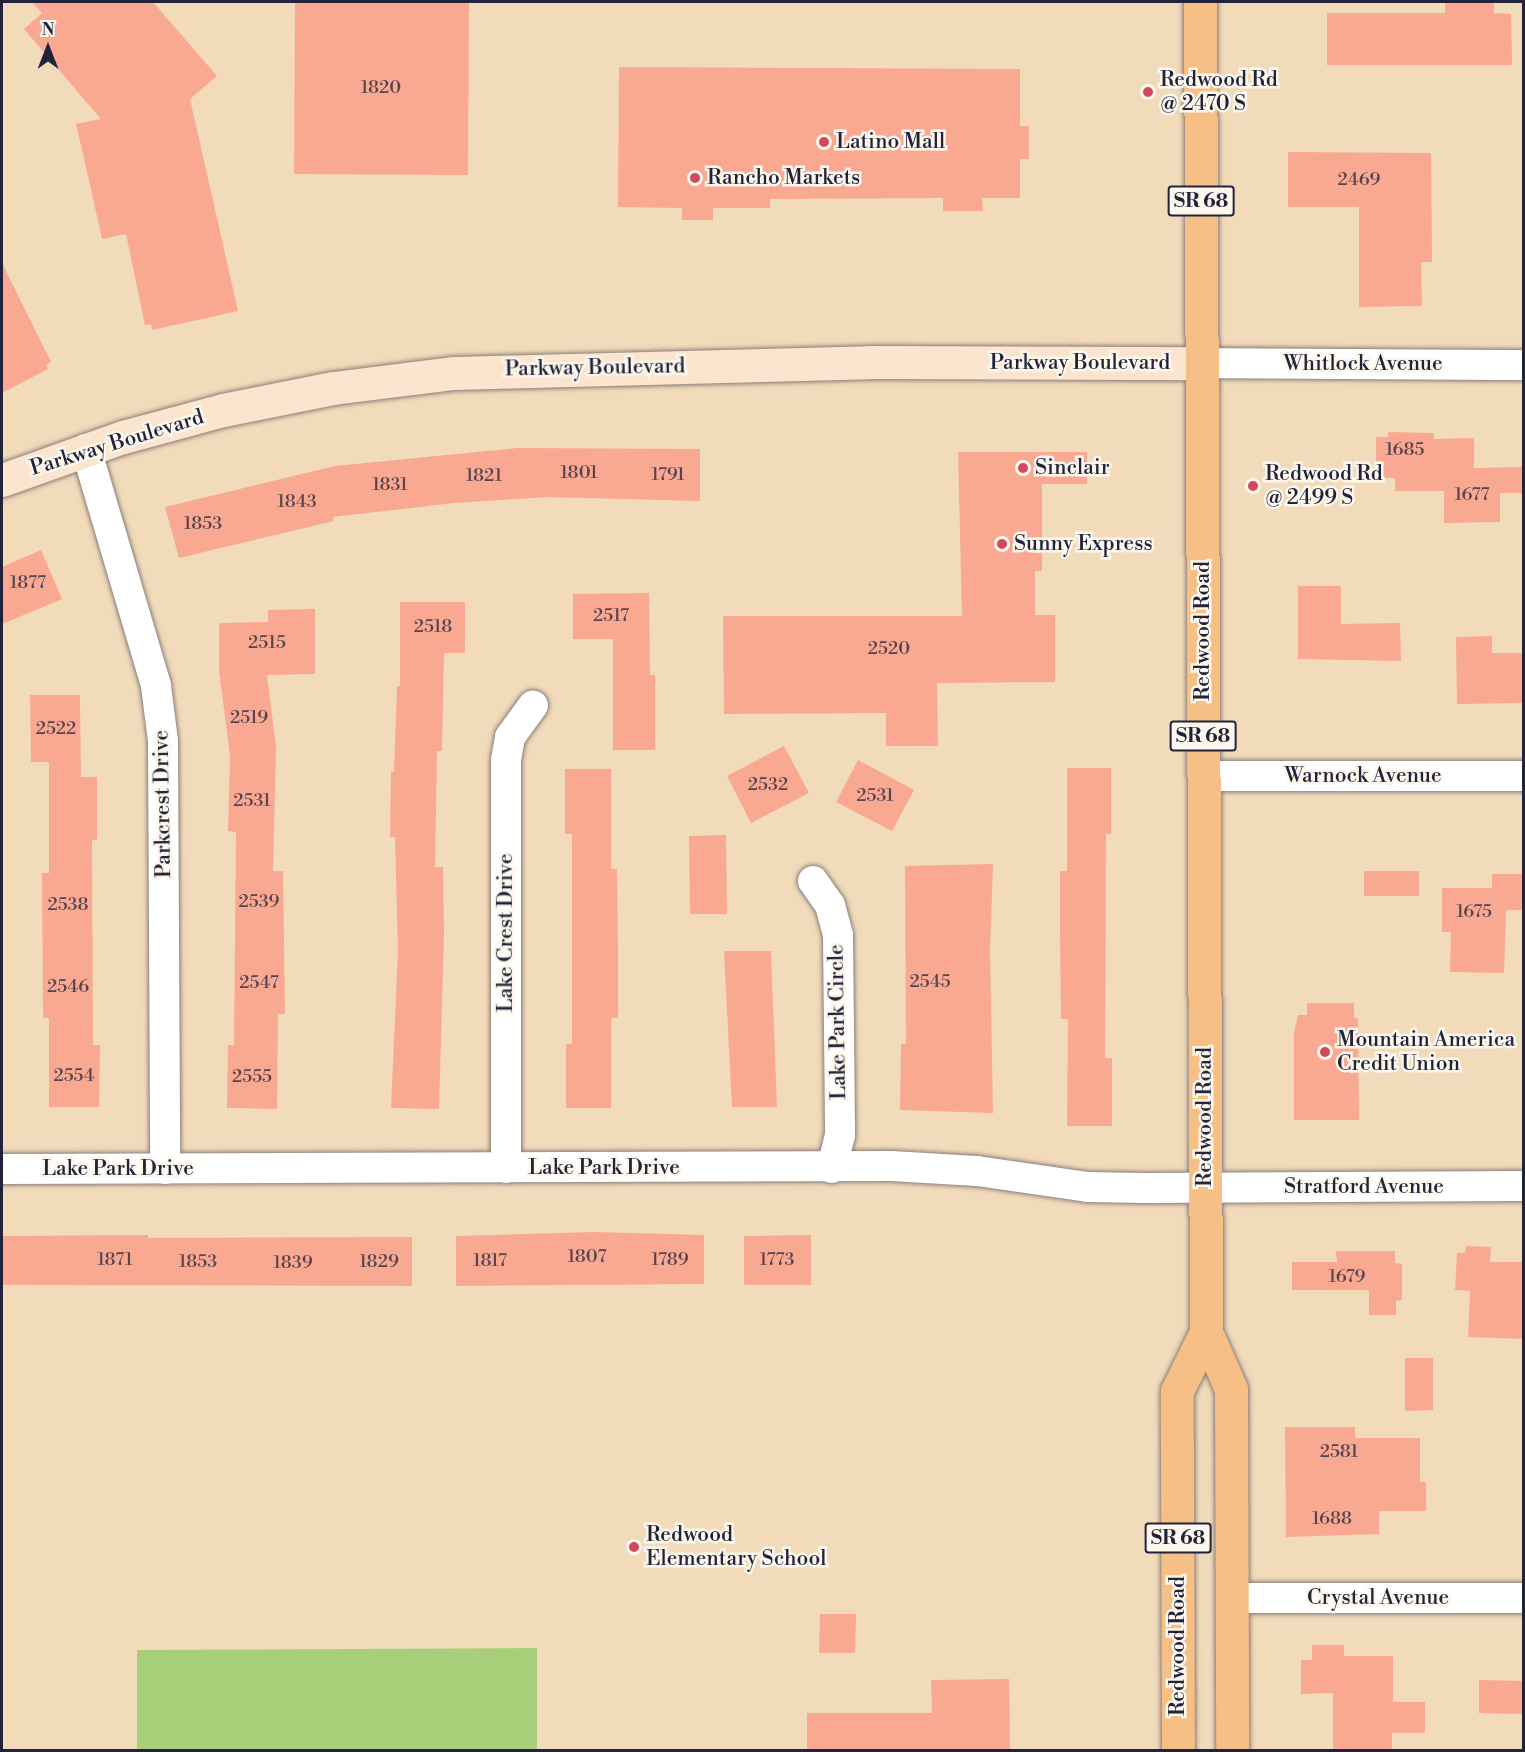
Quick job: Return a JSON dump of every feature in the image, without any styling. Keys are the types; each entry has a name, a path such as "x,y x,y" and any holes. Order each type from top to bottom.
{"main road":[{"name":"Redwood Road","path":"1200,2 1206,1332 1231,1389 1232,1750"},
{"name":"Redwood Road","path":"1178,1750 1178,1391 1206,1332"}],"street":[{"name":"Parkway Boulevard","path":"2,480 86,449 171,423 275,399 454,373 869,362 1202,363"},
{"name":"Whitlock Avenue","path":"1202,363 1524,365"},
{"name":"Parkcrest Drive","path":"86,449 156,686 164,741 165,1169"},
{"name":"Lake Crest Drive","path":"506,1168 506,759 510,737 533,705"},
{"name":"Warnock Avenue","path":"1203,776 1524,776"},
{"name":"Lake Park Circle","path":"813,881 830,905 838,935 840,1135 832,1168"},
{"name":"Lake Park Drive","path":"2,1169 937,1168 1088,1186 1205,1187"},
{"name":"Stratford Avenue","path":"1205,1187 1524,1186"},
{"name":"Crystal Avenue","path":"1232,1598 1524,1598"}],"green space":[{"path":"537,1648 537,1750 137,1750 137,1650"}],"building":[{"path":"32,2 153,2 217,76 190,99 238,311 152,330 151,324 145,325 126,234 102,239 76,124 101,119 24,29 42,13"},
{"path":"295,2 469,2 468,175 294,174"},
{"path":"1445,2 1494,2 1494,13 1511,14 1512,65 1327,65 1327,13 1445,13"},
{"name":"Latino Mall","path":"619,67 1020,69 1020,126 1029,126 1029,159 1020,159 1020,198 982,198 983,211 943,211 943,198 770,199 770,208 713,208 713,220 682,220 682,208 618,207"},
{"path":"1288,152 1431,153 1432,262 1421,262 1422,306 1359,307 1359,207 1288,207"},
{"path":"2,263 51,362 46,365 48,369 2,393"},
{"path":"1388,432 1434,433 1434,439 1474,438 1474,468 1524,467 1524,493 1500,493 1500,522 1444,523 1444,491 1395,491 1395,478 1376,478 1376,437 1388,437"},
{"path":"517,448 700,449 700,501 547,497 454,503 333,517 334,521 179,558 165,507 335,466"},
{"path":"958,452 1087,452 1087,484 1042,484 1042,571 1035,571 1035,615 1055,615 1055,682 937,683 938,746 886,746 886,713 724,714 723,616 962,616"},
{"path":"41,550 62,599 2,624 2,567"},
{"path":"1298,586 1341,586 1341,624 1400,623 1401,661 1298,659"},
{"path":"649,593 650,675 655,675 655,750 613,750 613,639 573,639 573,594"},
{"path":"400,602 465,602 465,653 444,653 442,751 437,751 435,867 443,867 444,933 439,1109 391,1108 398,951 395,837 390,837 391,772 394,772 397,686 400,686"},
{"path":"315,609 315,674 267,675 276,747 273,871 283,871 285,1014 278,1014 277,1109 227,1108 228,1045 234,1045 236,832 228,831 230,756 219,670 219,623 268,622 268,610"},
{"path":"1492,636 1492,653 1524,653 1524,703 1457,704 1456,637"},
{"path":"30,695 80,695 81,777 97,777 97,840 92,840 93,1045 100,1045 99,1107 49,1107 49,1018 43,1018 42,873 49,873 49,762 31,762"},
{"path":"784,746 809,793 751,823 727,776"},
{"path":"858,760 914,790 892,831 836,802"},
{"path":"1067,768 1111,768 1111,834 1106,834 1105,1058 1112,1058 1112,1126 1067,1126 1068,1019 1061,1019 1060,871 1067,871"},
{"path":"565,769 611,769 611,869 617,869 618,1018 611,1018 611,1108 566,1108 566,1044 572,1044 572,834 565,834"},
{"path":"726,835 727,914 690,914 689,836"},
{"path":"993,864 990,951 993,1113 900,1110 901,1044 906,1044 905,866"},
{"path":"1364,871 1419,871 1419,896 1364,896"},
{"path":"1492,874 1524,874 1524,910 1506,910 1504,973 1450,972 1451,932 1442,932 1442,888 1492,888"},
{"path":"724,951 771,951 777,1107 732,1107"},
{"name":"Mountain America Credit Union","path":"1307,1003 1354,1003 1354,1018 1358,1018 1359,1120 1294,1120 1294,1033 1298,1015 1307,1015"},
{"path":"594,1232 704,1235 704,1284 456,1286 456,1236"},
{"path":"148,1235 148,1238 412,1237 412,1286 2,1285 2,1236"},
{"path":"811,1235 811,1285 744,1285 744,1236"},
{"path":"1466,1246 1491,1247 1490,1262 1524,1262 1524,1339 1468,1337 1470,1291 1455,1290 1457,1253 1465,1253"},
{"path":"1336,1251 1395,1251 1395,1263 1402,1264 1402,1300 1396,1301 1396,1315 1369,1315 1369,1290 1292,1290 1292,1262 1337,1262"},
{"path":"1405,1358 1433,1358 1433,1410 1405,1411"},
{"path":"1285,1427 1355,1427 1355,1438 1420,1438 1420,1482 1426,1482 1426,1511 1379,1511 1379,1534 1286,1537"},
{"path":"820,1614 856,1614 855,1653 819,1653"},
{"path":"1312,1645 1344,1645 1344,1656 1393,1656 1393,1702 1425,1702 1425,1733 1392,1733 1392,1750 1333,1750 1333,1693 1301,1694 1301,1660 1312,1660"},
{"path":"1009,1679 1010,1750 807,1750 807,1713 932,1713 931,1680"},
{"path":"1479,1680 1524,1681 1524,1714 1479,1713"}],"place":[{"name":"Redwood Rd @ 2470 S","path":"1148,92"},
{"name":"Latino Mall","path":"824,142"},
{"name":"Rancho Markets","path":"695,178"},
{"name":"Sinclair","path":"1023,468"},
{"name":"Redwood Rd @ 2499 S","path":"1253,486"},
{"name":"Sunny Express","path":"1002,544"},
{"name":"Mountain America Credit Union","path":"1325,1052"},
{"name":"Redwood Elementary School","path":"634,1547"}]}
